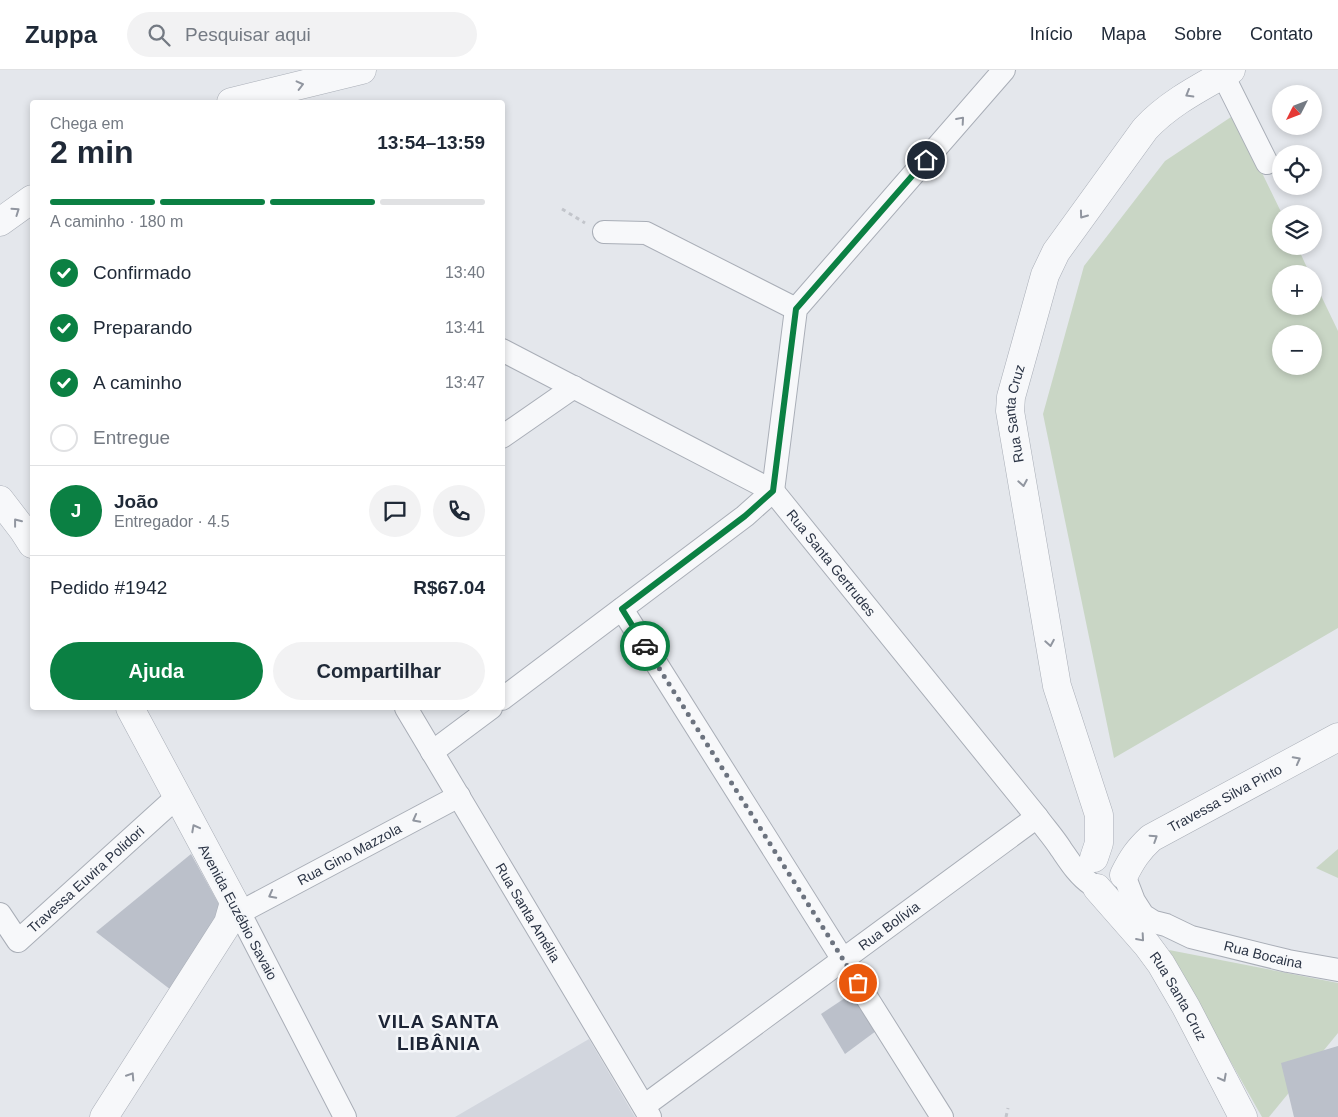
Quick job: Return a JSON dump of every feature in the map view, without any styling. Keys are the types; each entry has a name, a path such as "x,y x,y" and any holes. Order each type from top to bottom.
{"street":[{"path":"250,100 362,70"},
{"path":"505,697 745,516 773,491 796,309 1004,70"},
{"path":"1227,72 1268,163"},
{"name":"Rua Santa Cruz","path":"1094,858 1099,843 1100,815 1058,686 1010,411 1011,397 1045,275 1056,252 1145,129 1156,117 1170,106 1227,72"},
{"path":"0,222 30,200"},
{"path":"604,232 646,233 796,309"},
{"name":"Rua Santa Gertrudes","path":"505,352 773,491 1037,817 1070,863 1081,876 1094,886"},
{"path":"505,435 574,387"},
{"path":"0,500 30,540"},
{"path":"622,609 942,1117"},
{"name":"Avenida Euzébio Savaio","path":"131,710 178,796 231,916 231,929 242,932 254,941 345,1117"},
{"name":"Rua Santa Amélia","path":"407,710 647,1112"},
{"path":"432,752 488,710"},
{"name":"Travessa Silva Pinto","path":"1124,875 1139,849 1151,838 1338,737"},
{"name":"Travessa Euvira Polidori","path":"0,914 18,941 178,796"},
{"name":"Rua Gino Mazzola","path":"104,1117 231,916 459,796"},
{"name":"Rua Bolívia","path":"647,1112 843,960 1037,817"},
{"path":"1061,849 1075,856 1094,858"},
{"path":"1108,853 1120,860 1124,867 1124,875 1118,886 1112,890 1104,891 1094,886 1088,878 1086,871 1094,858 1100,854 1108,853"},
{"name":"Rua Bocaina","path":"1124,875 1134,901 1143,915 1154,922 1166,925 1191,937 1338,970"},
{"name":"Rua Santa Cruz","path":"1094,886 1147,945 1161,964 1186,1007 1243,1117"},
{"path":"1161,964 1165,954 1173,945 1181,939 1191,937"}],"path":[{"path":"1006,1117 1008,1108"}],"shaded area":[{"path":"589,1039 635,1117 455,1117"}],"green space":[{"path":"1234,115 1278,205 1272,205 1272,255 1301,255 1306,265 1272,265 1272,315 1322,315 1322,298 1338,331 1338,628 1114,758 1043,414 1084,266 1165,161"},
{"path":"1338,849 1338,878 1316,868"},
{"path":"1169,950 1338,983 1338,1033 1269,1117 1262,1117"}],"building":[{"path":"191,854 221,908 171,990 96,932"},
{"path":"851,994 876,1031 845,1054 821,1014"},
{"path":"1338,1046 1338,1117 1294,1117 1281,1063"}],"way so far":[{"path":"645,646 858,983"}],"district":[{"name":"VILA SANTA LIBÂNIA","path":"439,1032"}],"route":[{"path":"645,646 622,609 745,516 773,491 796,309 926,160"}]}
